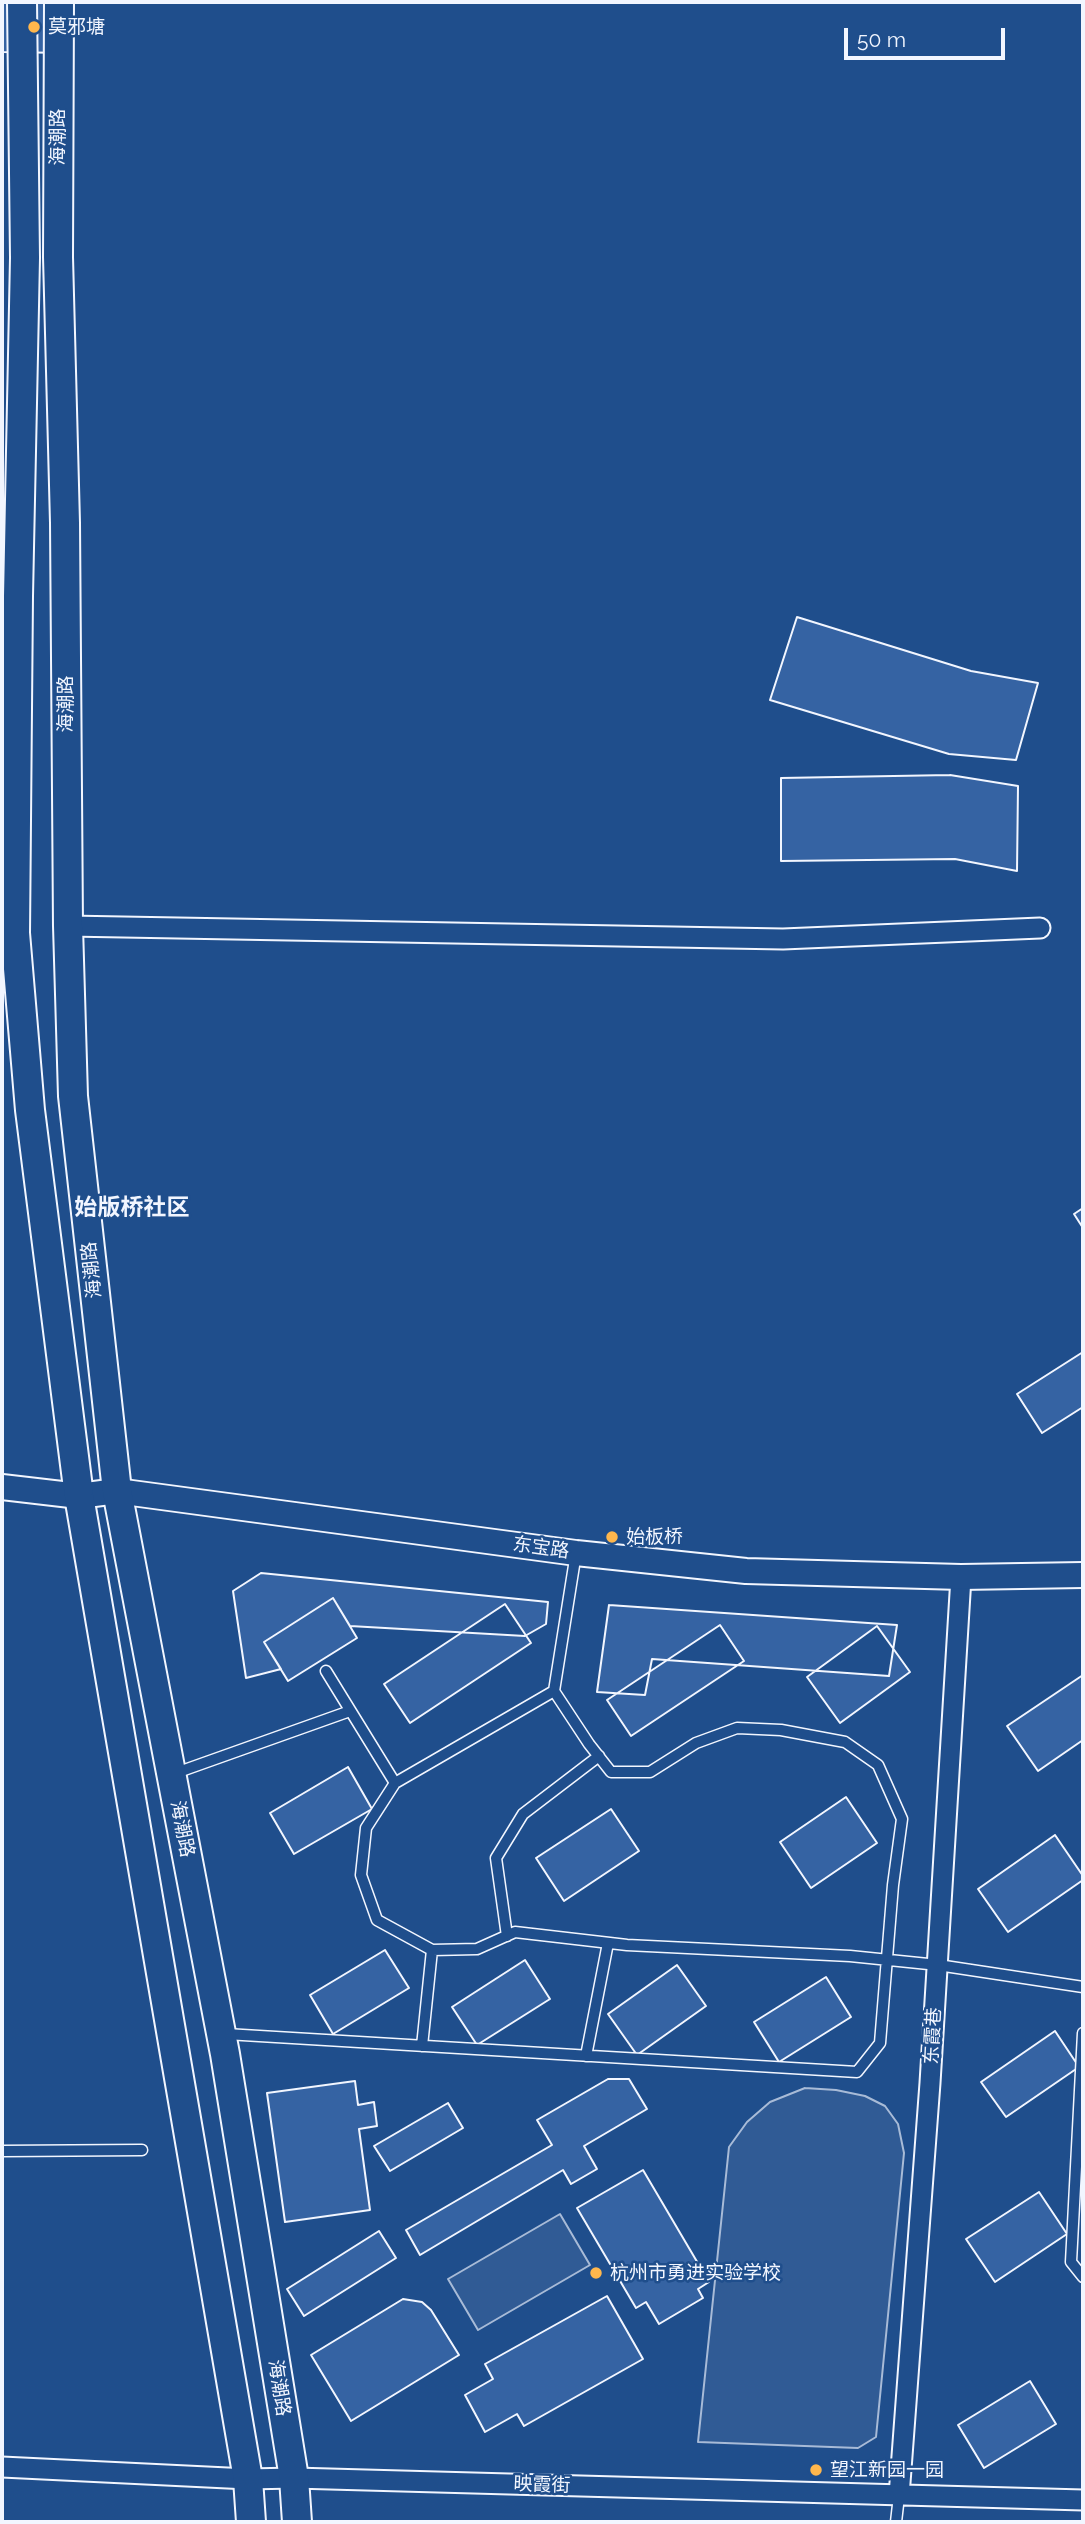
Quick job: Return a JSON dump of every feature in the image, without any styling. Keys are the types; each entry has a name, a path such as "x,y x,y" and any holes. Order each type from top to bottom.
{"main road":[{"name":"海潮路","path":"22,2 25,258 15,933 30,1110 79,1496 247,2479 251,2522"},
{"name":"海潮路","path":"59,2 58,257 65,523 68,926 73,1096 117,1491 222,2034 294,2478 297,2522"}],"street":[{"path":"68,926 783,939 1040,928"},
{"name":"东宝路","path":"2,1488 79,1496 117,1491 576,1553 746,1571 961,1577 1083,1575"},
{"name":"东霞巷","path":"899,2496 937,1965 961,1577"},
{"name":"映霞街","path":"2,2467 247,2479 294,2478 1083,2500"}],"lane":[{"path":"222,2034 857,2072 880,2043 893,1885 902,1819 878,1765 845,1742 781,1730 737,1728 696,1743 650,1772 611,1772 554,1691 576,1553"},
{"path":"326,1671 395,1783"},
{"path":"554,1691 395,1783 366,1828 361,1875 377,1920 432,1950 477,1949 515,1932 608,1943 850,1956 937,1965 1083,1987"},
{"path":"171,1774 350,1711"},
{"path":"507,1936 496,1858 523,1814 599,1756"},
{"path":"586,2056 608,1943"},
{"path":"422,2046 432,1950"},
{"path":"1083,2033 1071,2262 1083,2277"},
{"path":"2,2151 142,2150"},
{"path":"896,2522 899,2496"}],"shaded area":[{"path":"805,2088 836,2090 865,2096 885,2106 898,2124 904,2153 876,2437 858,2448 698,2442 729,2147 747,2122 770,2102"},
{"path":"560,2214 590,2265 478,2330 448,2279"}],"building":[{"name":"莫邪塘","path":"2,2 66,2 67,53 2,52"},
{"path":"797,617 971,671 1038,683 1016,760 949,754 770,700"},
{"path":"950,775 1018,786 1017,871 955,859 781,861 781,778"},
{"path":"1083,1208 1083,1228 1074,1214"},
{"path":"1083,1352 1083,1407 1042,1433 1017,1394"},
{"path":"261,1573 548,1602 546,1624 525,1636 350,1626 333,1598 264,1642 281,1669 246,1678 233,1591"},
{"path":"333,1598 357,1638 288,1681 264,1642"},
{"path":"505,1604 531,1643 410,1723 384,1684"},
{"path":"609,1605 897,1625 889,1676 652,1659 645,1695 597,1692"},
{"path":"720,1625 744,1661 631,1736 607,1700"},
{"path":"877,1626 910,1672 840,1723 807,1677"},
{"path":"1083,1675 1083,1740 1038,1771 1007,1726"},
{"path":"348,1767 372,1809 294,1854 270,1813"},
{"path":"846,1797 877,1843 811,1888 780,1842"},
{"path":"611,1809 639,1851 564,1901 536,1858"},
{"path":"1055,1835 1083,1876 1083,1880 1008,1932 978,1889"},
{"path":"385,1950 409,1988 333,2034 310,1995"},
{"path":"525,1960 550,1999 477,2045 452,2007"},
{"path":"677,1965 706,2006 637,2055 608,2014"},
{"path":"826,1977 851,2017 779,2062 754,2022"},
{"path":"1055,2031 1079,2067 1006,2117 981,2082"},
{"path":"608,2079 629,2079 647,2109 584,2146 597,2169 571,2184 563,2170 420,2255 406,2230 552,2145 537,2120"},
{"path":"355,2081 358,2105 374,2102 377,2126 359,2129 370,2210 285,2222 267,2093"},
{"path":"448,2103 463,2128 390,2171 374,2146"},
{"path":"643,2170 709,2282 698,2289 703,2298 659,2324 646,2302 636,2308 577,2208"},
{"path":"1039,2192 1067,2234 995,2282 966,2239"},
{"path":"379,2231 396,2258 304,2316 287,2289"},
{"path":"607,2296 643,2359 524,2426 517,2414 485,2432 465,2395 493,2379 485,2364"},
{"path":"403,2299 422,2302 431,2310 459,2355 351,2421 311,2355"},
{"path":"1030,2381 1056,2424 984,2468 958,2425"}],"place":[{"name":"莫邪塘","path":"34,27"},
{"name":"始板桥","path":"612,1537"},
{"name":"杭州市勇进实验学校","path":"596,2273"},
{"name":"望江新园一园","path":"816,2470"}],"district":[{"name":"始版桥社区","path":"132,1208"}]}
